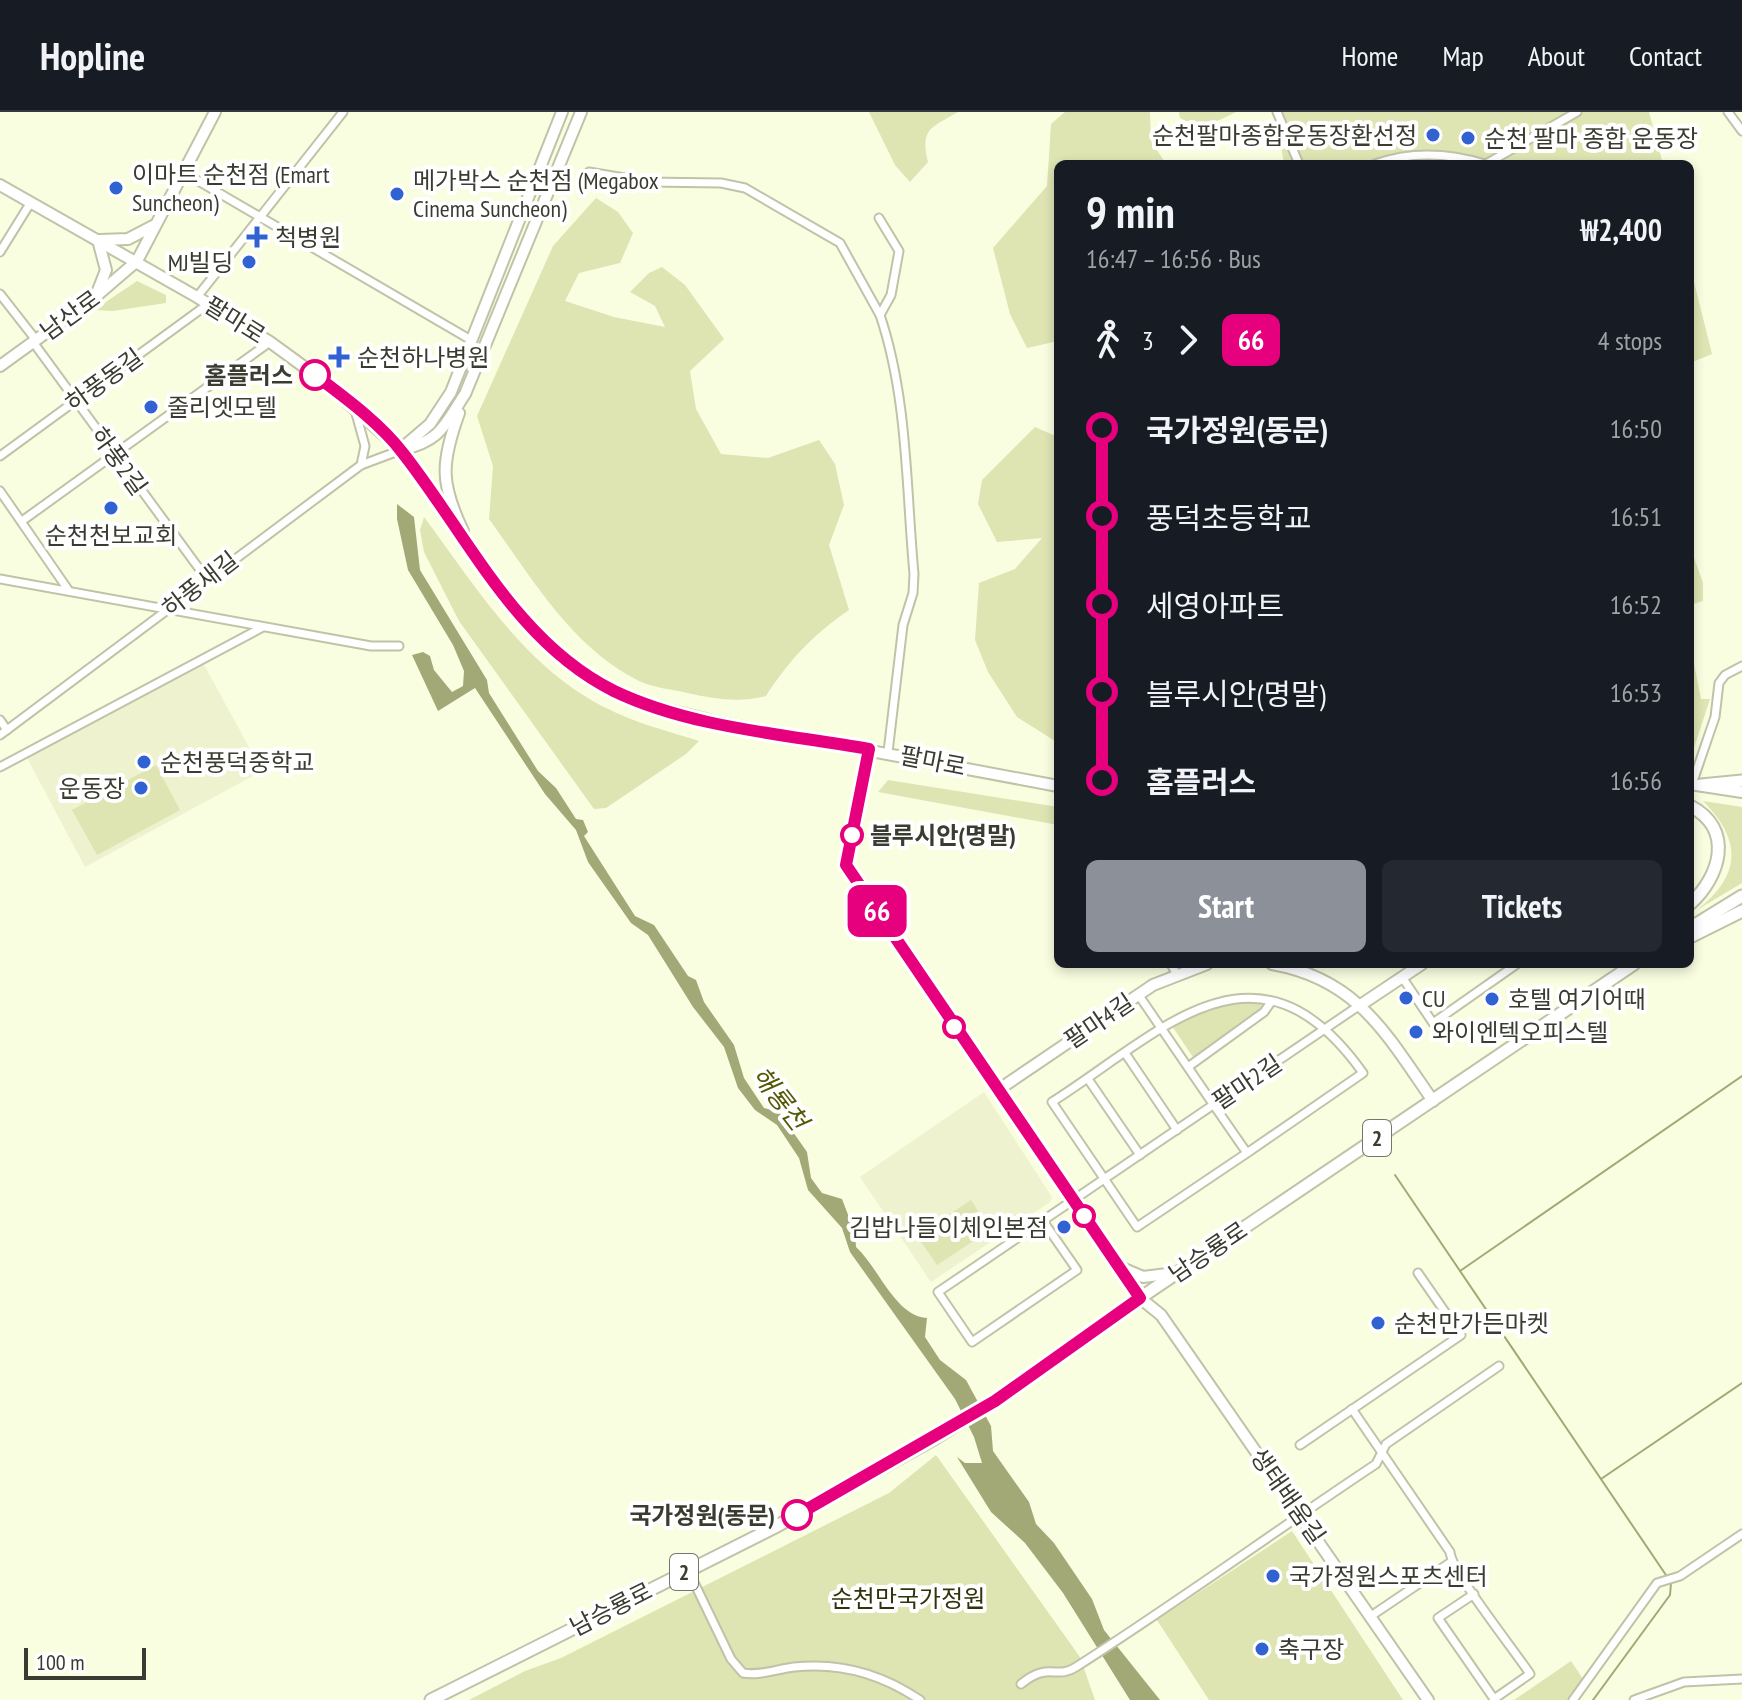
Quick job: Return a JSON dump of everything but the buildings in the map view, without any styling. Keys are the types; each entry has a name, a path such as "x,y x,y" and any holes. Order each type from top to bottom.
{"main road":[{"path":"137,261 215,112"},
{"path":"401,450 439,413 562,112"},
{"path":"474,555 452,506 444,477 449,441 465,394 581,112"},
{"name":"팔마로","path":"0,185 137,261 270,342 354,408 401,450 474,555 549,645 613,690 679,713 1054,785"},
{"path":"94,298 106,270 98,240 128,239 157,223"},
{"name":"남산로","path":"0,366 94,298 137,261"},
{"path":"401,450 431,440 443,431 465,394"},
{"name":"생태배움길","path":"869,749 846,865 1140,1298 1161,1315 1428,1700"},
{"path":"1694,784 1742,781"},
{"path":"1694,784 1742,792"},
{"path":"1694,810 1712,828 1719,858 1713,879 1694,900"},
{"path":"1694,926 1742,896"},
{"path":"1694,935 1742,911"},
{"path":"1295,968 1326,980 1362,1004 1433,1101"},
{"name":"팔마2길","path":"1362,1004 1416,968"},
{"path":"1613,977 1623,968"},
{"path":"1613,977 1629,968"},
{"name":"팔마4길","path":"998,1090 1174,969"},
{"name":"남승룡로","path":"431,1700 845,1490 934,1439 995,1401 1140,1298 1613,977"},
{"path":"1117,1264 1143,1277 1177,1273"}],"street":[{"path":"197,297 343,112"},
{"path":"1277,112 1297,160"},
{"path":"1492,160 1578,112"},
{"path":"1728,112 1742,131"},
{"path":"1388,160 1431,154 1463,160"},
{"path":"183,172 471,340"},
{"path":"589,172 613,173 622,179 648,182 721,183 745,188 840,243 880,315 892,359 903,436 914,574 913,593 903,625 888,752"},
{"path":"0,252 31,202"},
{"path":"879,218 899,251 891,295 880,315"},
{"name":"하풍2길","path":"0,294 206,578"},
{"name":"하풍동길","path":"0,456 208,304"},
{"path":"22,521 270,342"},
{"path":"354,408 365,446 361,465"},
{"name":"하풍새길","path":"4,733 206,578 361,465 401,450"},
{"path":"0,491 69,591"},
{"path":"0,579 371,646 399,646"},
{"path":"0,767 264,627"},
{"path":"1694,784 1715,717 1719,683 1725,675 1742,666"},
{"path":"0,720 4,733"},
{"path":"1402,977 1433,1023 1511,968"},
{"path":"1138,994 1247,1153"},
{"path":"1237,999 1271,1002 1294,1010 1327,1029 1363,1073 1137,1227 1052,1102 1161,1028 1206,1005 1237,999"},
{"path":"1188,1067 1264,1012 1271,1002"},
{"name":"팔마2길","path":"1043,1221 1077,1270 972,1342 938,1292 1362,1004"},
{"path":"1125,1053 1177,1130"},
{"path":"1088,1079 1140,1155"},
{"path":"1300,1445 1461,1335 1418,1273"},
{"path":"1021,1684 1040,1670 1072,1670 1146,1621 1376,1464 1386,1444 1499,1366"},
{"path":"1352,1409 1450,1552 1451,1562 1476,1597 1530,1674 1494,1699 1438,1618 1476,1597"},
{"path":"1573,1700 1657,1583 1674,1579 1742,1534"},
{"path":"1371,1616 1451,1562"},
{"path":"688,1570 731,1659 743,1673 801,1666 848,1668 882,1677 920,1700"},
{"path":"1634,1700 1684,1682 1742,1679"}],"shaded area":[{"path":"397,504 414,517 420,570 487,680 489,693 538,771 556,788 576,819 583,820 588,832 584,836 635,916 654,925 688,976 696,980 704,1002 734,1045 744,1078 764,1108 779,1112 807,1152 811,1178 822,1193 842,1199 855,1233 856,1247 906,1309 927,1318 925,1337 940,1360 966,1380 991,1426 993,1451 1029,1502 1036,1524 1054,1543 1092,1599 1104,1630 1160,1700 1130,1700 1063,1593 1025,1543 991,1512 957,1457 965,1463 982,1463 974,1437 955,1399 850,1252 842,1228 808,1190 799,1158 777,1125 755,1110 738,1088 724,1047 693,1007 648,935 631,923 588,862 576,830 545,794 475,688 438,711 412,655 423,652 430,656 434,670 452,692 463,686 464,671 453,645 408,570 397,519"},
{"name":"순천풍덕중학교","path":"202,661 262,771 85,867 25,754"},
{"path":"984,1092 1052,1197 1050,1202 931,1282 860,1177"}],"green space":[{"path":"869,112 958,112 930,130 926,142 928,162 910,182 895,165"},
{"path":"1065,112 1150,112 1151,141 1163,160 1054,160 1054,342 1027,348 1010,314 993,248 1047,186 1051,124"},
{"path":"1179,112 1236,112 1215,122 1202,124 1180,118"},
{"name":"순천 팔마 종합 운동장","path":"1275,112 1649,112 1662,160 1283,160"},
{"path":"596,198 618,212 633,233 620,263 579,273 565,301 614,317 665,327 655,306 630,292 649,273 662,267 685,285 724,339 690,371 696,409 721,454 768,458 819,440 835,464 844,505 829,545 849,610 803,648 766,696 736,700 656,687 615,667 593,650 555,609 489,519 493,466 477,416 553,246"},
{"path":"137,281 166,295 166,303 113,311 94,310"},
{"path":"1694,282 1712,354 1694,361"},
{"path":"1035,427 1054,435 1054,740 1017,717 988,672 975,640 979,583 1015,569 1042,538 997,542 978,504 982,480"},
{"path":"424,517 504,624 550,671 606,708 699,741 686,754 606,808 594,809 459,621 424,552 420,530"},
{"path":"1694,557 1703,583 1703,601 1694,604"},
{"path":"1694,664 1701,699 1710,699 1694,748"},
{"name":"운동장","path":"156,765 180,810 97,855 72,810"},
{"path":"888,780 1054,806 1054,824 878,792"},
{"path":"1703,801 1742,807 1742,883 1697,910 1722,884 1732,857 1725,830"},
{"path":"1239,1001 1261,1002 1262,1009 1193,1057 1172,1026 1199,1011"},
{"path":"971,1200 990,1230 937,1265 917,1236"},
{"name":"순천만국가정원","path":"936,1455 1080,1657 1095,1700 469,1700 525,1671 561,1658 889,1493"},
{"name":"국가정원스포츠센터","path":"1292,1531 1403,1700 1209,1700 1157,1620"},
{"path":"1571,1661 1585,1682 1571,1700 1514,1700"}],"waterway":[{"path":"1460,1271 1742,1076"},
{"path":"1395,1175 1668,1578"},
{"path":"1601,1479 1742,1383"},
{"path":"1593,1700 1670,1595 1671,1583"}],"bus line":[{"name":"66","path":"315,375 401,450 474,555 519,612 549,645 583,672 613,690 679,713 869,749 846,865 1140,1298 995,1401 897,1461 797,1515"}],"place":[{"name":"순천팔마종합운동장환선정","path":"1433,135"},
{"name":"순천 팔마 종합 운동장","path":"1468,138"},
{"name":"이마트 순천점 (Emart Suncheon)","path":"116,188"},
{"name":"메가박스 순천점 (Megabox Cinema Suncheon)","path":"397,194"},
{"name":"척병원","path":"257,237"},
{"name":"MJ빌딩","path":"249,262"},
{"name":"순천하나병원","path":"339,357"},
{"name":"홈플러스","path":"315,375"},
{"name":"줄리엣모텔","path":"151,407"},
{"name":"순천천보교회","path":"111,508"},
{"name":"순천풍덕중학교","path":"144,762"},
{"name":"운동장","path":"141,788"},
{"name":"블루시안(명말)","path":"852,835"},
{"name":"CU","path":"1406,998"},
{"name":"호텔 여기어때","path":"1492,999"},
{"name":"와이엔텍오피스텔","path":"1416,1032"},
{"name":"김밥나들이체인본점","path":"1064,1227"},
{"name":"순천만가든마켓","path":"1378,1323"},
{"name":"국가정원(동문)","path":"797,1515"},
{"name":"국가정원스포츠센터","path":"1273,1576"},
{"name":"축구장","path":"1262,1649"}],"water label":[{"name":"해룡천","path":"780,1098"}]}
